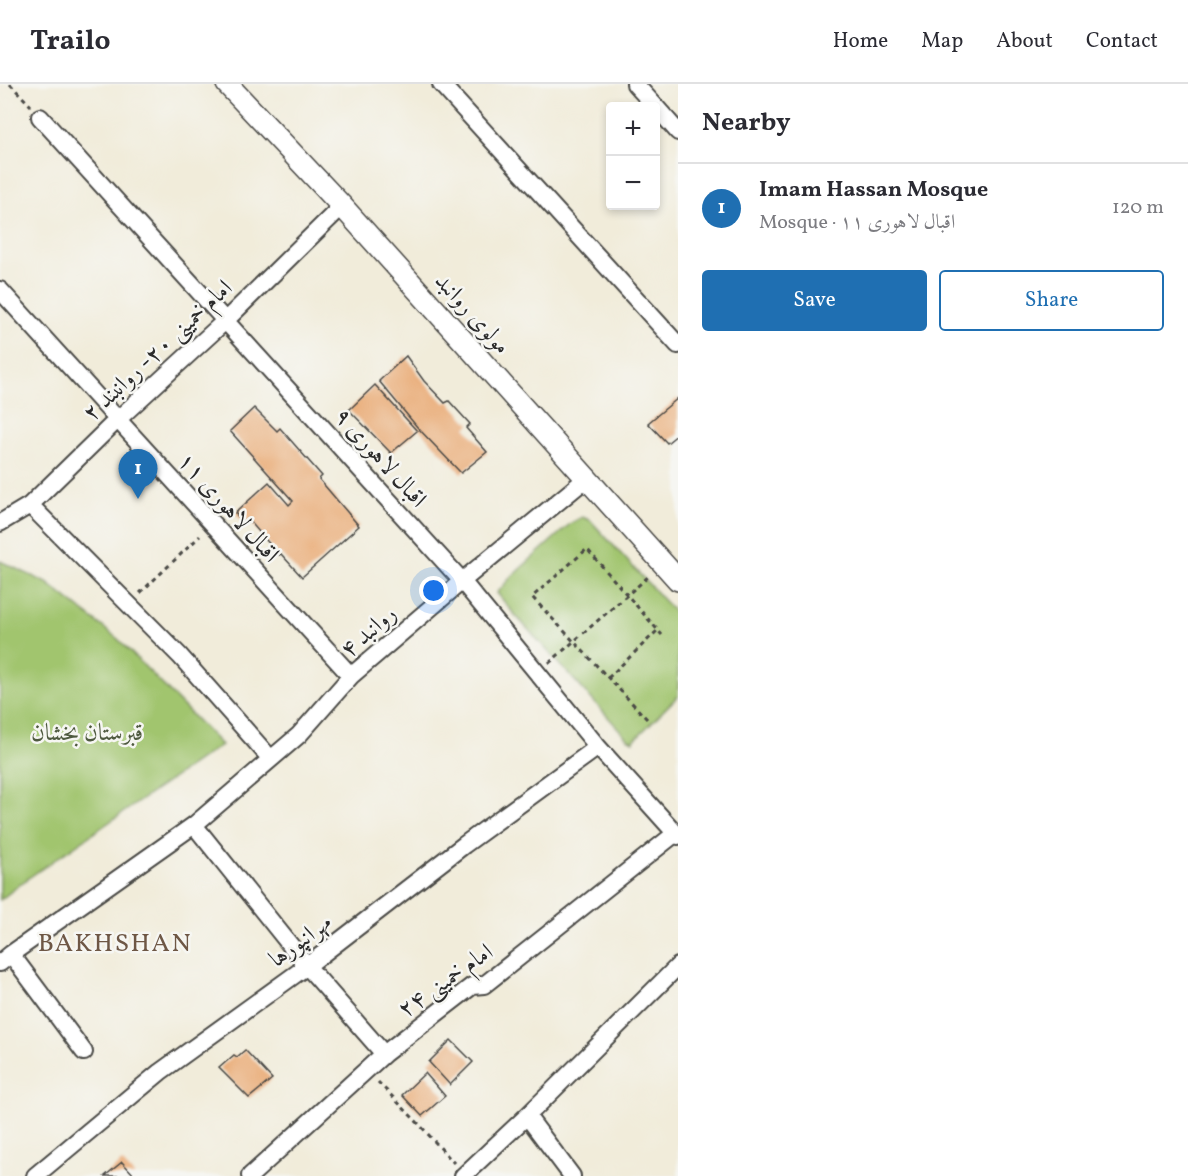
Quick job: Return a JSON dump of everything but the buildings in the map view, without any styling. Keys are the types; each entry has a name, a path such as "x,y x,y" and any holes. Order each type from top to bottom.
{"street":[{"name":"مولوی روانبد","path":"227,84 342,206 678,580"},
{"path":"441,84 678,345"},
{"path":"634,84 650,102"},
{"path":"660,113 678,132"},
{"name":"اقبال لاهوری ۹","path":"40,117 462,581 598,747 677,835"},
{"name":"امام خمینی ۲۰- روانبند ۲","path":"0,523 30,505 117,420 225,321 342,206"},
{"name":"اقبال لاهوری ۱۱","path":"0,290 351,676"},
{"name":"روانبد ۴","path":"5,959 194,825 299,735 351,676 587,478"},
{"path":"30,505 180,656 271,759"},
{"name":"مهرانپورها","path":"35,1176 160,1072 307,966 464,845 598,747"},
{"path":"194,825 307,966 384,1054"},
{"name":"امام خمینی ۲۴","path":"250,1176 384,1054 472,987 484,985 677,835"},
{"path":"5,959 84,1052"},
{"path":"464,1176 678,966"},
{"path":"527,1116 572,1176"}],"path":[{"path":"10,84 40,117"},
{"path":"128,604 213,525"},
{"path":"647,719 532,597 587,549 662,634"},
{"path":"537,673 663,564"},
{"path":"609,678 658,630"},
{"path":"367,1070 418,1123 464,1176"}],"green space":[{"path":"582,517 590,520 678,616 678,696 633,741 627,738 497,593 511,577 571,523"},
{"name":"قبرستان بخشان","path":"0,561 47,583 118,639 221,745 0,900"}],"place":[{"name":"Imam Hassan Mosque","path":"138,499"}],"district":[{"name":"BAKHSHAN","path":"115,942"}]}
